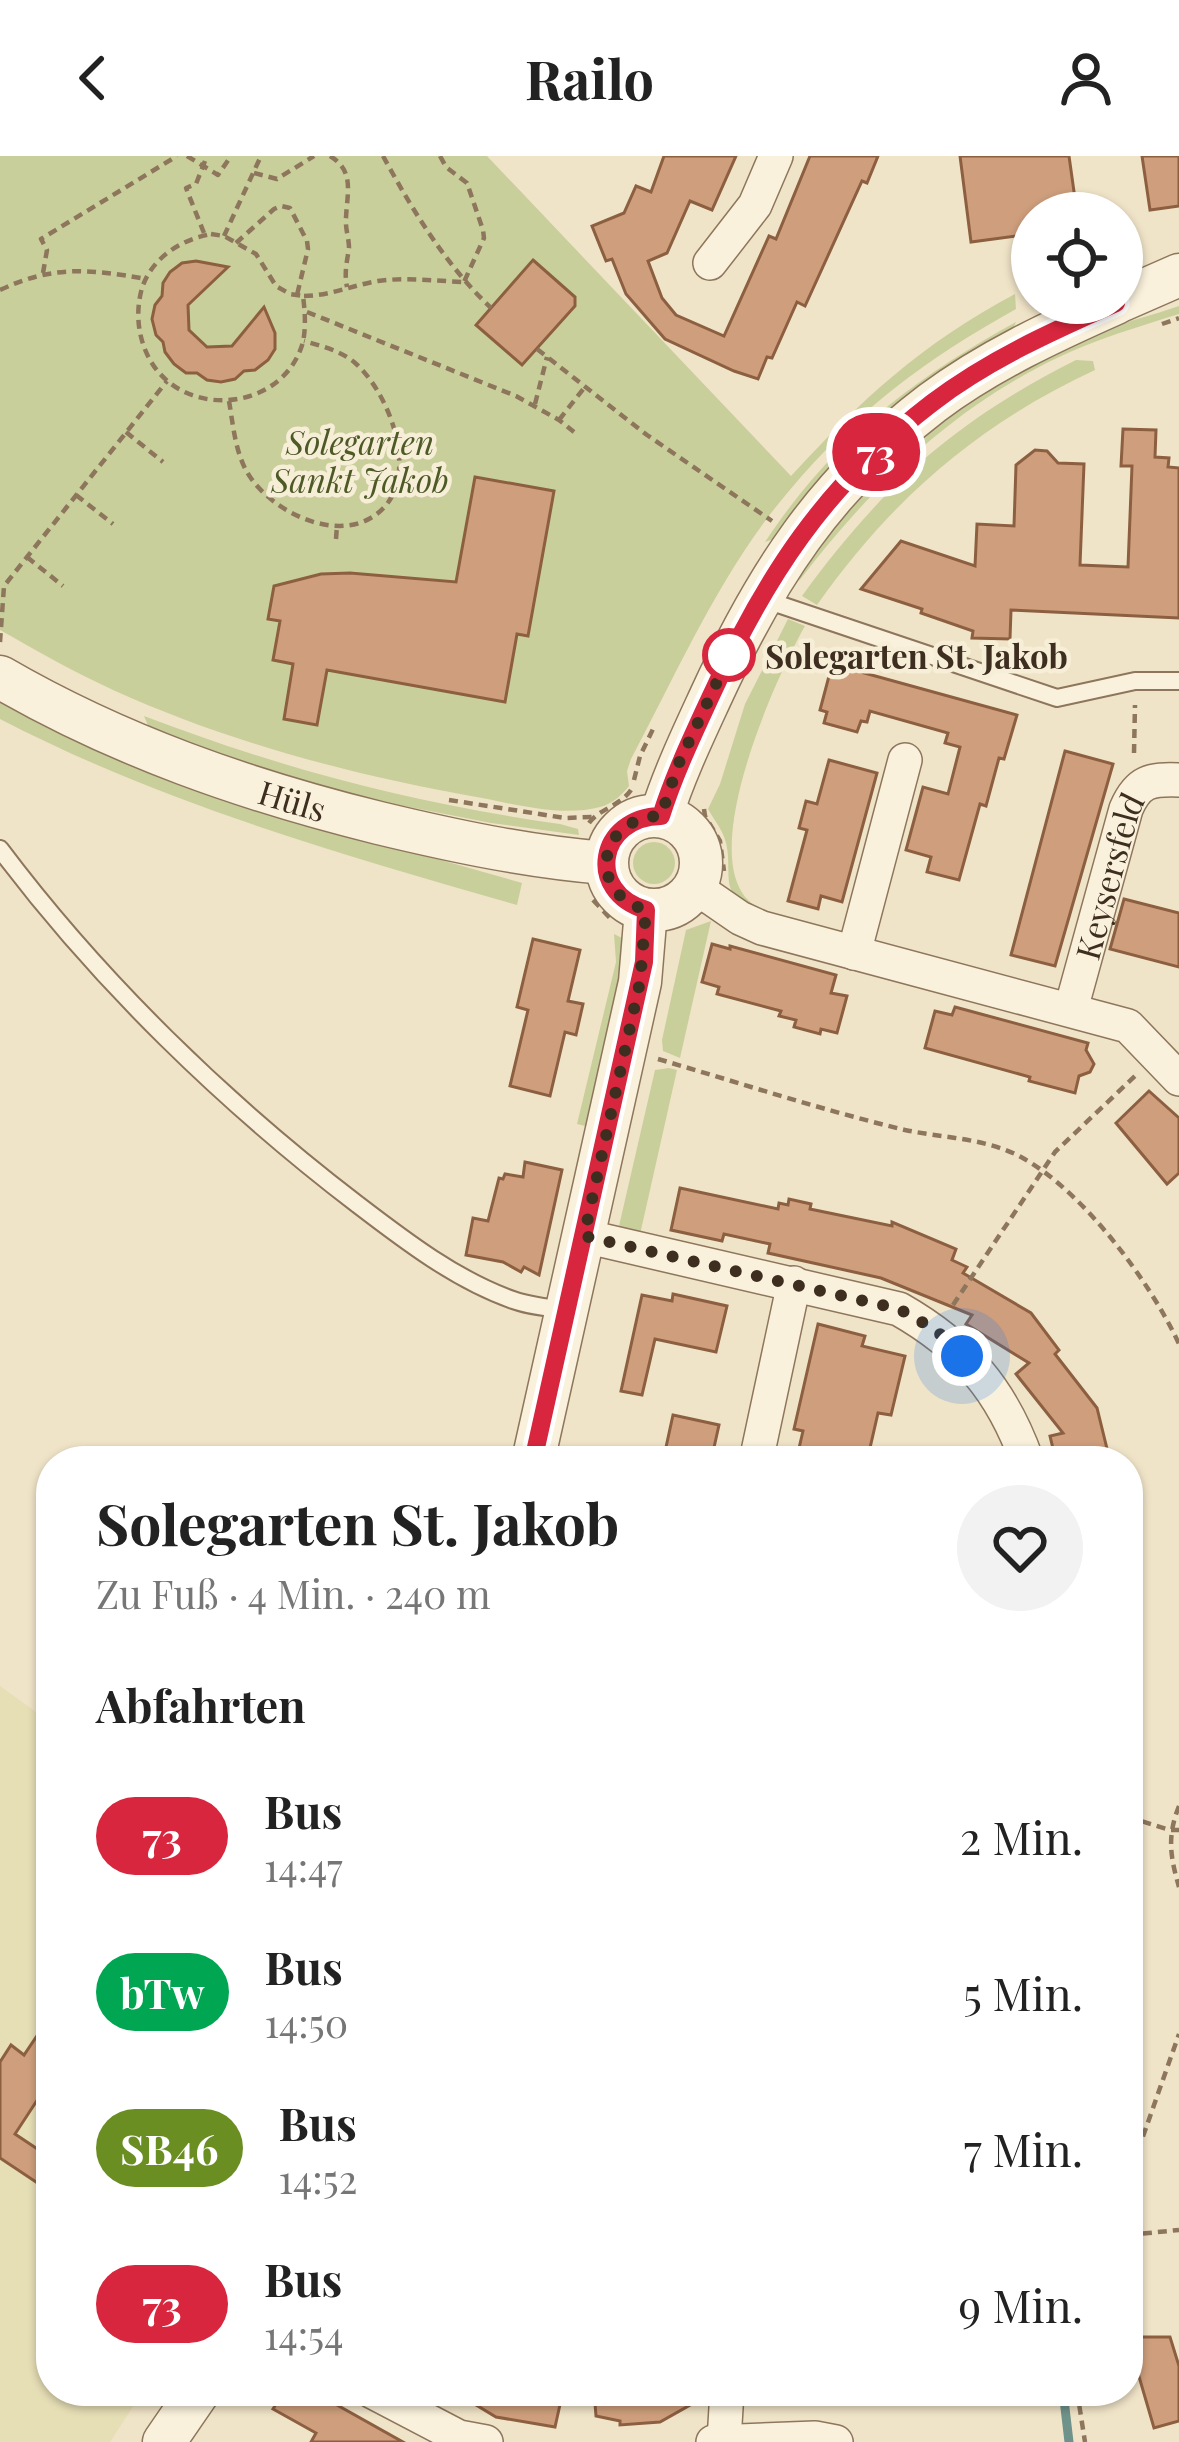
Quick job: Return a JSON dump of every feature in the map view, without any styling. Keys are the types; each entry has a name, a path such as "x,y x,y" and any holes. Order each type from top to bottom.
{"street":[{"path":"710,263 755,205 776,156"},
{"path":"1143,291 1179,275"},
{"path":"1073,324 1004,357 932,403 829,499 759,597 678,765 665,803 617,833 606,862 608,876 622,899 646,910 660,911 706,896 762,928 1128,1026 1167,1068"},
{"name":"Hüls","path":"0,677 105,732 237,784 484,847 606,862"},
{"path":"854,953 905,760"},
{"name":"Keysersfeld","path":"1071,1009 1133,793 1146,783 1179,780"},
{"path":"665,803 698,844 706,896"},
{"path":"536,1446 640,982 646,910"},
{"path":"584,1236 899,1309 936,1330 988,1383 1022,1446"},
{"path":"759,1446 794,1283"},
{"path":"164,2442 189,2406"},
{"path":"400,2406 459,2437 486,2442"},
{"path":"724,2441 726,2406"},
{"path":"713,2442 815,2438 836,2442"}],"lane":[{"path":"759,597 1057,698 1135,681 1179,681"},
{"path":"0,849 108,980 289,1150 382,1223 459,1273 516,1301 568,1310"}],"path":[{"path":"43,273 46,250 41,239 177,156"},
{"path":"187,156 218,175 231,156"},
{"path":"224,236 261,156"},
{"path":"254,173 277,179 314,156"},
{"path":"329,156 342,164 350,185 346,287"},
{"path":"383,156 429,234 464,282 491,308"},
{"path":"440,156 466,183 483,230 484,238 464,282"},
{"path":"204,164 196,184 186,188 205,235"},
{"path":"236,243 281,206 294,216 308,249 300,296 305,311 303,340 278,380 247,397 229,401 192,397 155,369 141,339 139,306 146,279 165,254 181,244 205,235 224,236 236,243 256,254 276,286 300,296 402,279 464,282"},
{"path":"0,290 43,273 82,270 146,279"},
{"path":"305,311 535,405 574,432"},
{"path":"1160,325 1179,318"},
{"path":"229,401 245,469 269,500 301,518 337,525 367,518 387,503 397,480 397,443 387,408 367,376 344,355 303,340"},
{"path":"537,349 647,435 772,521"},
{"path":"535,405 547,357"},
{"path":"0,638 2,587 167,381"},
{"path":"560,420 584,388"},
{"path":"126,432 163,462"},
{"path":"76,495 113,524"},
{"path":"336,539 337,525"},
{"path":"27,557 63,586"},
{"path":"1133,793 1135,681"},
{"path":"445,799 565,818 592,817"},
{"path":"665,803 703,802 705,816 720,841 725,882 706,896"},
{"path":"652,1057 906,1130 1005,1149 1041,1170 1074,1198 1146,1286 1179,1344"},
{"path":"936,1330 1055,1152 1167,1068"},
{"path":"1179,1806 1170,1830 1179,1887"},
{"path":"1143,1822 1179,1830"},
{"path":"1143,2137 1179,2034"},
{"path":"1143,2234 1179,2230"},
{"path":"1079,2406 1085,2442"}],"shaded area":[{"path":"0,1686 36,1712 36,2406 133,2406 110,2442 0,2442"}],"green space":[{"name":"Solegarten Sankt Jakob","path":"0,156 487,156 791,476 868,398 921,353 1011,296 1011,312 894,389 840,436 789,491 743,553 703,620 631,759 629,786 600,807 541,809 294,756 157,709 0,630"},
{"path":"1179,306 1179,314 1072,351 982,401 884,483 799,581 818,544 871,484 929,430 1028,364 1099,331 1143,324 1143,317"},
{"path":"1015,324 829,470 774,539 765,542 846,443 908,390"},
{"path":"1076,360 1093,361 1095,370 975,441 875,531 817,605 802,596 861,522 923,460 993,407"},
{"path":"788,619 805,626 760,725 735,811 732,850 737,883 754,905 731,890 726,843 708,809 745,704"},
{"path":"0,696 363,838 522,883 517,905 319,846 125,777 0,719"},
{"path":"144,716 349,782 560,824 578,829 579,835 363,798 284,777 150,730"},
{"path":"654,842 669,848 675,863 669,878 654,884 639,878 633,863 639,848"},
{"path":"711,921 680,1058 663,1051 662,1040 686,930"},
{"path":"614,934 626,940 628,953 589,1127 577,1124 616,962"},
{"path":"655,1070 677,1070 639,1239 619,1226"}],"building":[{"path":"664,156 736,156 712,210 690,201 667,253 648,261 662,298 676,315 724,336 769,236 776,239 810,156 878,156 805,306 797,302 758,379 665,339 626,294 612,259 606,261 592,226 624,213 636,186 651,192"},
{"path":"960,156 1069,156 1074,192 1011,192 1011,237 971,242"},
{"path":"1142,156 1179,156 1179,206 1150,210"},
{"path":"533,260 575,297 575,306 522,365 476,325"},
{"path":"182,263 228,267 188,305 189,330 207,347 232,346 264,307 275,333 275,349 268,360 235,379 221,382 186,373 174,364 156,335 152,319 163,283"},
{"path":"1123,429 1156,430 1155,457 1169,458 1168,467 1179,468 1179,618 1011,610 1010,639 972,638 973,631 861,589 901,541 975,566 977,524 1014,526 1016,465 1035,450 1047,451 1058,463 1084,464 1080,565 1128,567 1132,466 1121,466"},
{"path":"475,477 554,491 528,636 517,634 505,702 327,670 317,725 284,719 293,664 273,660 280,621 268,619 274,586 321,574 350,573 456,582"},
{"path":"839,666 1017,715 986,806 980,804 959,880 927,872 931,857 906,850 923,787 948,794 960,747 945,743 948,733 870,711 857,732 824,723 827,712 820,710 829,676 836,678"},
{"path":"1065,751 1113,764 1055,966 1011,955"},
{"path":"829,760 877,773 842,902 821,896 818,909 788,901 807,830 799,828 806,801 817,804"},
{"path":"1124,899 1179,913 1179,967 1110,949"},
{"path":"533,939 580,950 568,1001 583,1004 576,1035 565,1032 550,1096 510,1086 528,1010 517,1007"},
{"path":"712,944 836,975 831,993 847,996 837,1033 794,1027 796,1020 779,1016 781,1011 717,994 719,987 702,982"},
{"path":"955,1007 1088,1043 1086,1050 1094,1064 1090,1072 1079,1076 1075,1093 925,1048 935,1011 952,1015"},
{"path":"1149,1091 1179,1118 1179,1173 1167,1184 1116,1123"},
{"path":"525,1162 562,1170 539,1275 524,1267 521,1272 503,1262 466,1255 473,1218 488,1221 499,1178 505,1174 523,1177"},
{"path":"680,1188 778,1209 779,1203 788,1205 789,1199 811,1204 810,1209 892,1226 892,1222 956,1249 952,1260 967,1267 963,1273 1031,1313 1059,1350 1055,1354 1097,1408 1106,1446 1052,1446 1050,1436 1063,1433 1016,1374 1029,1363 966,1324 972,1315 881,1278 768,1253 770,1244 724,1234 722,1241 671,1230"},
{"path":"673,1294 727,1306 716,1352 655,1339 642,1395 621,1391 642,1295 672,1301"},
{"path":"818,1324 865,1336 862,1346 905,1356 891,1415 878,1413 870,1446 800,1446 803,1431 794,1429"},
{"path":"673,1415 719,1425 714,1446 666,1446"},
{"path":"36,2037 36,2102 15,2134 36,2148 36,2182 0,2158 0,2062 11,2045 24,2055"},
{"path":"1143,2337 1170,2337 1179,2366 1179,2421 1154,2428 1143,2390"},
{"path":"339,2406 403,2442 311,2442 316,2433 273,2409"},
{"path":"478,2406 560,2406 555,2427 496,2417"},
{"path":"595,2406 688,2406 660,2422 620,2425 620,2421 596,2416"}],"waterway":[{"path":"1065,2406 1069,2442"}],"bus line":[{"name":"73","path":"536,1446 644,962 646,910 622,899 614,888 606,862 609,847 629,822 661,816 678,765 744,625 802,532 829,499 932,403 1004,357 1071,324"}],"place":[{"name":"Solegarten St. Jakob","path":"729,655"}],"route":[{"path":"729,655 732,650 678,765 661,816 629,822 609,847 606,862 614,888 622,899 646,910 644,962 584,1236 899,1309 936,1330 962,1356"}]}
